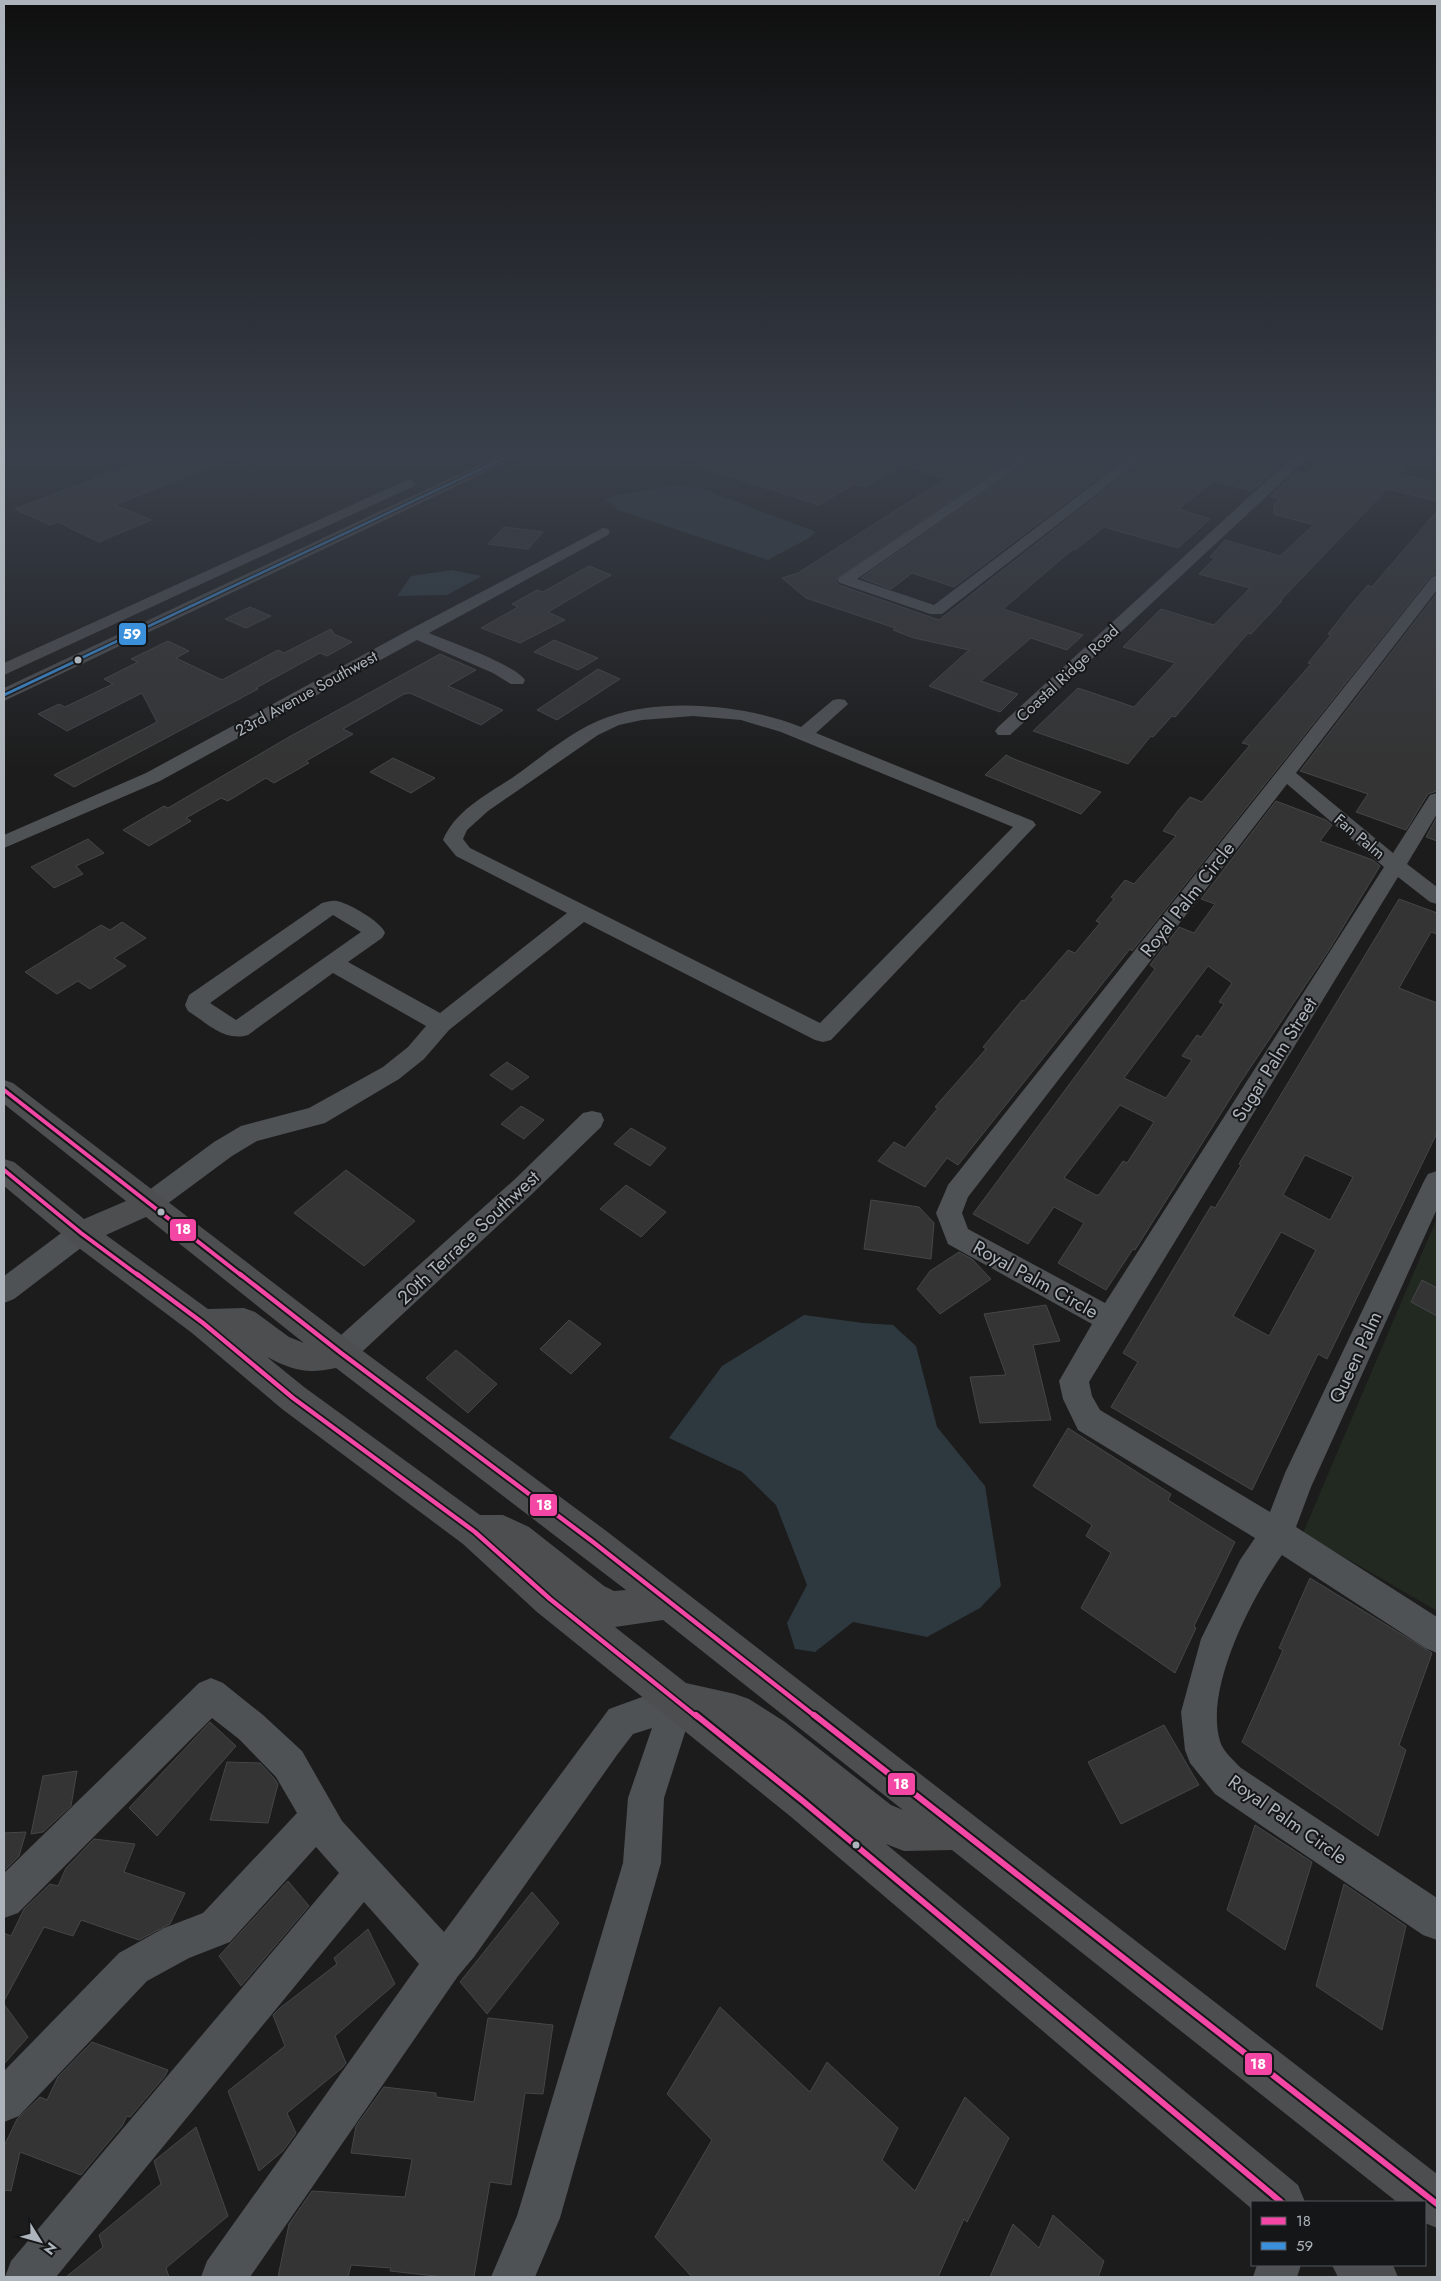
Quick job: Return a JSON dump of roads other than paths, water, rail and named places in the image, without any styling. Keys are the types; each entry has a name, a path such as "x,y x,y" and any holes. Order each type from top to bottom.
{"main road":[{"path":"4,670 246,558"},
{"path":"205,601 249,569 271,558"},
{"path":"4,695 294,558"},
{"path":"4,1090 341,1353 668,1601 1437,2204"},
{"path":"4,1170 81,1233 203,1323 293,1398 475,1532 550,1599 804,1802 1280,2201"},
{"path":"81,1233 150,1203"},
{"path":"203,1323 244,1322 278,1347 296,1356 314,1358 341,1353"},
{"path":"475,1532 503,1532 517,1539 593,1601 611,1608 627,1609 668,1601"},
{"path":"678,1701 735,1713 771,1736 877,1820 904,1831 959,1829"},
{"path":"1359,2266 1373,2277"}],"street":[{"name":"23rd Avenue Southwest","path":"4,842 153,777 554,558"},
{"path":"877,558 845,580 936,611 1005,558"},
{"name":"Coastal Ridge Road","path":"1004,730 1191,558"},
{"name":"Royal Palm Circle","path":"1436,584 1285,773 957,1192 949,1213 957,1236 1110,1320 1074,1381 1078,1399 1089,1420 1278,1534 1251,1571 1213,1651 1198,1712 1203,1750 1228,1781 1437,1921"},
{"path":"416,633 499,669 517,680"},
{"path":"803,735 839,704"},
{"path":"693,711 742,714 803,735 1026,825 823,1034 582,912 463,852 453,840 458,826 489,801 592,731 614,721 642,715 693,711"},
{"name":"Fan Palm","path":"1285,773 1395,865 1437,897"},
{"name":"Sugar Palm Street","path":"1110,1320 1437,799"},
{"path":"335,907 373,929 374,932 332,964 240,1029 232,1029 196,1006 197,1001 329,908 335,907"},
{"path":"150,1203 223,1149 250,1133 316,1116 391,1073 416,1053 441,1024 582,912"},
{"path":"332,964 441,1024"},
{"name":"20th Terrace Southwest","path":"341,1353 524,1187 592,1120"},
{"name":"Queen Palm","path":"1278,1534 1296,1484 1437,1181"},
{"path":"4,1291 81,1233"},
{"path":"1278,1534 1437,1636"},
{"path":"4,1899 211,1694 251,1727 289,1764 329,1834 444,1962"},
{"path":"223,2277 444,1962 460,1943 604,1742 621,1721 678,1701"},
{"path":"513,2277 538,2218 642,1863 646,1798 678,1701"},
{"path":"4,2101 134,1967 178,1942 216,1928 318,1816"},
{"path":"27,2277 363,1874"}]}
